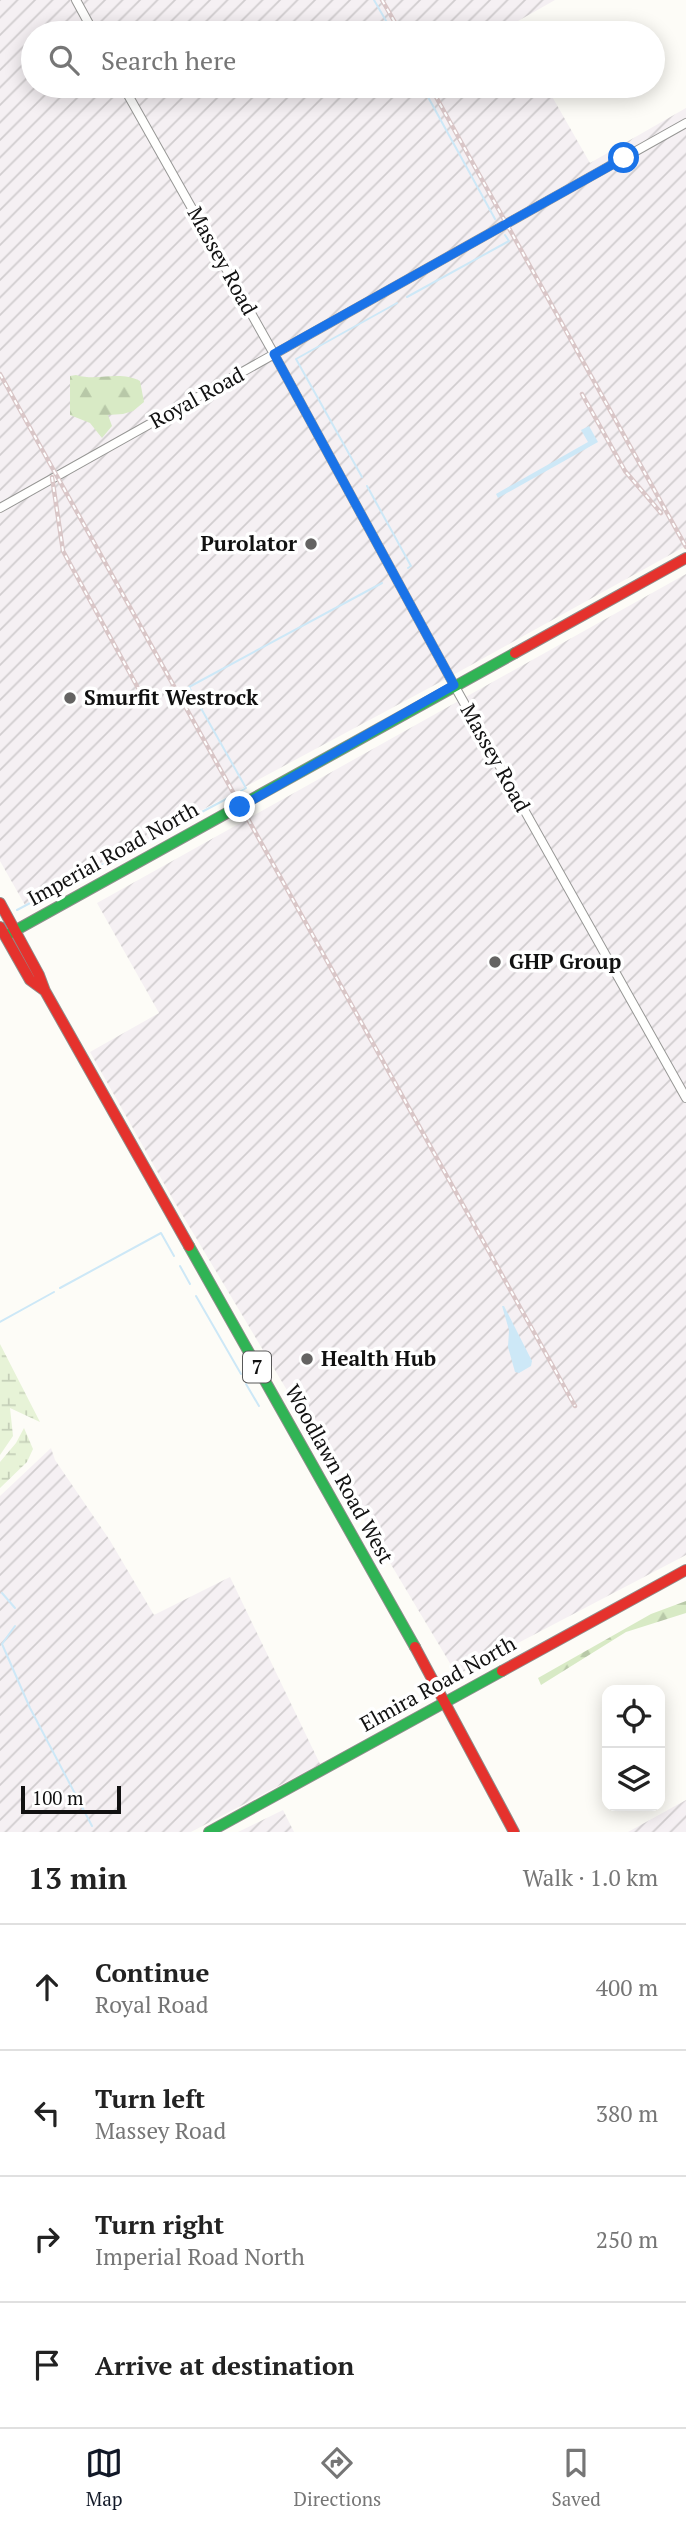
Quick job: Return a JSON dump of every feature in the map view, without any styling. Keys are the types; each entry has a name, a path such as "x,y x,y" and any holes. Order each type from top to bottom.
{"main road":[{"name":"Imperial Road North","path":"5,933 686,558"},
{"name":"Woodlawn Road West","path":"0,903 5,933 30,980 45,991 446,1702 514,1832"},
{"name":"Elmira Road North","path":"209,1832 686,1570"}],"street":[{"path":"76,0 87,21"},
{"name":"Massey Road","path":"130,98 686,1098"},
{"name":"Royal Road","path":"0,508 686,123"}],"shaded area":[{"path":"0,0 555,0 518,21 21,21 21,98 553,98 590,163 686,108 686,546 444,680 25,905 0,861"},
{"path":"686,574 686,1555 457,1675 171,1196 90,1052 159,1013 97,903"},
{"path":"51,1448 55,1460 109,1539 154,1615 230,1577 320,1764 191,1832 0,1832 0,1496"},
{"path":"686,1800 686,1832 628,1832"},
{"path":"283,1810 294,1832 238,1832"}],"green space":[{"path":"70,376 124,376 140,381 144,402 133,411 108,415 112,426 102,438 90,423 70,415"},
{"path":"0,1344 40,1422 10,1408 13,1436 0,1455"},
{"path":"24,1428 33,1449 27,1462 0,1488 0,1462 16,1443"},
{"path":"686,1601 686,1613 626,1632 541,1685 538,1678 651,1614"}],"water":[{"path":"589,426 598,442 498,498 496,494 588,442 581,430"},
{"path":"502,1306 532,1361 531,1366 519,1373 515,1372 508,1347 509,1330"}],"waterway":[{"path":"374,0 386,21"},
{"path":"429,98 495,219"},
{"path":"407,297 509,241 505,235"},
{"path":"362,477 296,359 397,303"},
{"path":"367,486 411,566 408,568"},
{"path":"241,791 246,788 189,687 382,583"},
{"path":"17,910 230,797"},
{"path":"60,1288 161,1233 174,1256"},
{"path":"180,1266 190,1284"},
{"path":"0,1322 54,1292"},
{"path":"196,1296 241,1374"},
{"path":"246,1384 259,1406"},
{"path":"2,1593 15,1608"},
{"path":"15,1626 2,1644 30,1708 92,1826"}],"railway":[{"path":"382,0 394,21"},
{"path":"437,98 686,547"},
{"path":"0,374 575,1406"},
{"path":"582,394 625,471 661,513"},
{"path":"52,477 63,551 138,688"}],"traffic: fast":[{"path":"9,934 515,653"},
{"path":"189,1246 415,1647"},
{"path":"209,1832 502,1671"}],"traffic: jam":[{"path":"515,653 686,558"},
{"path":"0,903 45,991 189,1246"},
{"path":"0,927 30,980 45,991"},
{"path":"502,1671 686,1570"},
{"path":"415,1647 514,1832"}],"place":[{"name":"Purolator","path":"311,544"},
{"name":"Smurfit Westrock","path":"70,698"},
{"name":"GHP Group","path":"495,962"},
{"name":"Health Hub","path":"307,1359"}],"route":[{"path":"240,807 454,685 274,354 624,158"}]}
